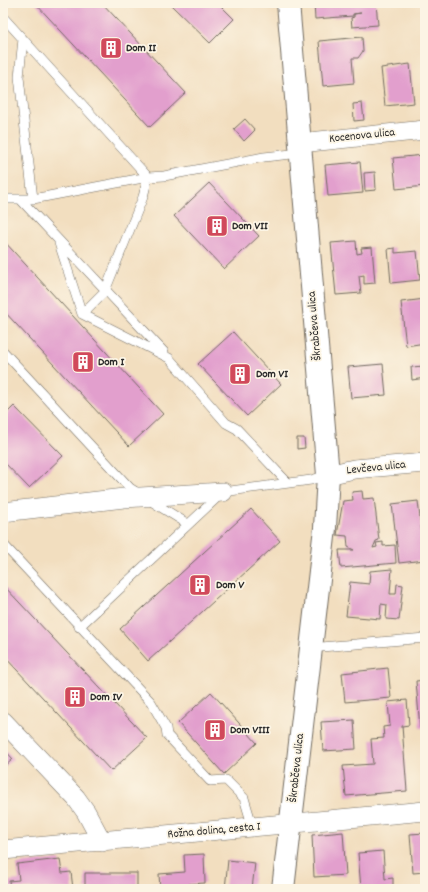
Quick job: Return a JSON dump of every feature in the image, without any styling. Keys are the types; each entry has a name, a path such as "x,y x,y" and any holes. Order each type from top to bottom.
{"street":[{"name":"Škrabčeva ulica","path":"283,889 326,520 328,475 288,3"},
{"name":"Kocenova ulica","path":"300,148 425,130"},
{"name":"Levčeva ulica","path":"328,475 354,470 425,463"},
{"path":"3,512 146,497 223,492"},
{"path":"3,721 76,798 86,812 102,842"},
{"name":"Rožna dolina, cesta I","path":"3,850 425,811"}],"lane":[{"path":"3,17 148,177"},
{"path":"23,39 19,77 34,199"},
{"path":"3,199 34,199 148,177 164,176 300,148"},
{"path":"82,314 106,291 143,197 148,177"},
{"path":"20,199 169,358 226,423 237,429 288,483"},
{"path":"58,240 82,314 169,358"},
{"path":"3,351 130,488 188,524"},
{"path":"79,627 223,492 288,483 328,475"},
{"path":"3,544 79,627 151,702 166,728 168,735 210,781 226,780 244,798 253,828"},
{"path":"310,648 425,638"}],"building":[{"name":"Dom II","path":"35,3 102,3 186,93 150,127"},
{"path":"175,3 218,3 234,19 210,43 172,6"},
{"path":"314,3 376,3 378,25 352,27 351,18 354,17 354,14 361,13 353,14 353,16 315,19"},
{"path":"362,37 363,51 358,58 352,58 354,83 323,86 319,41"},
{"path":"410,64 414,103 385,106 381,68"},
{"path":"362,103 364,120 354,121 353,104"},
{"path":"245,119 255,130 244,141 234,129"},
{"path":"424,155 425,186 396,189 393,158"},
{"path":"360,162 363,193 328,196 325,165"},
{"path":"375,172 376,190 365,191 364,173"},
{"name":"Dom VII","path":"209,183 259,236 224,269 174,216"},
{"name":"Dom I","path":"3,240 163,414 129,446 3,310"},
{"path":"356,241 357,254 362,253 361,248 372,247 375,283 364,284 364,275 359,276 361,293 336,295 331,243"},
{"path":"395,248 395,253 417,251 420,280 391,283 388,249"},
{"path":"425,299 425,343 406,346 401,302"},
{"name":"Dom VI","path":"233,332 281,384 247,416 198,364"},
{"path":"383,364 386,395 351,398 348,367"},
{"path":"425,366 425,378 412,380 411,367"},
{"path":"14,406 63,456 29,488 3,461 3,417"},
{"path":"297,438 304,438 305,448 297,449"},
{"path":"362,491 363,499 374,498 379,540 376,541 373,548 377,547 376,543 383,542 383,546 395,545 396,563 341,568 339,550 354,550 348,547 347,536 337,535 343,501 353,500 352,492"},
{"path":"418,501 425,560 399,563 392,504"},
{"name":"Dom V","path":"251,509 280,541 148,661 120,629"},
{"path":"392,569 390,594 396,594 397,584 403,585 399,620 386,619 387,605 381,604 380,619 346,616 350,582 369,584 370,571"},
{"name":"Dom IV","path":"3,585 147,738 111,771 3,655"},
{"path":"388,668 391,698 345,702 342,673"},
{"path":"425,680 425,728 420,728 416,681"},
{"name":"Dom VIII","path":"211,692 257,743 224,774 178,723"},
{"path":"407,700 409,725 402,726 407,791 346,796 343,766 373,764 371,739 384,738 383,727 390,726 388,702"},
{"path":"354,720 356,749 323,751 321,722"},
{"path":"3,748 13,759 3,768"},
{"path":"343,832 346,875 314,877 312,835"},
{"path":"425,833 425,872 413,873 410,834"},
{"path":"383,851 385,879 393,878 393,889 361,889 358,853"},
{"path":"204,854 205,883 189,884 190,889 160,889 159,874 185,872 184,855"},
{"path":"60,859 62,873 71,872 73,889 10,889 9,881 19,880 17,864"},
{"path":"228,860 255,863 252,889 225,889"},
{"path":"85,873 137,873 137,889 85,889"}],"place":[{"name":"Dom II","path":"111,48"},
{"name":"Dom VII","path":"217,226"},
{"name":"Dom I","path":"83,362"},
{"name":"Dom VI","path":"240,374"},
{"name":"Dom V","path":"200,585"},
{"name":"Dom IV","path":"75,697"},
{"name":"Dom VIII","path":"215,730"}]}
